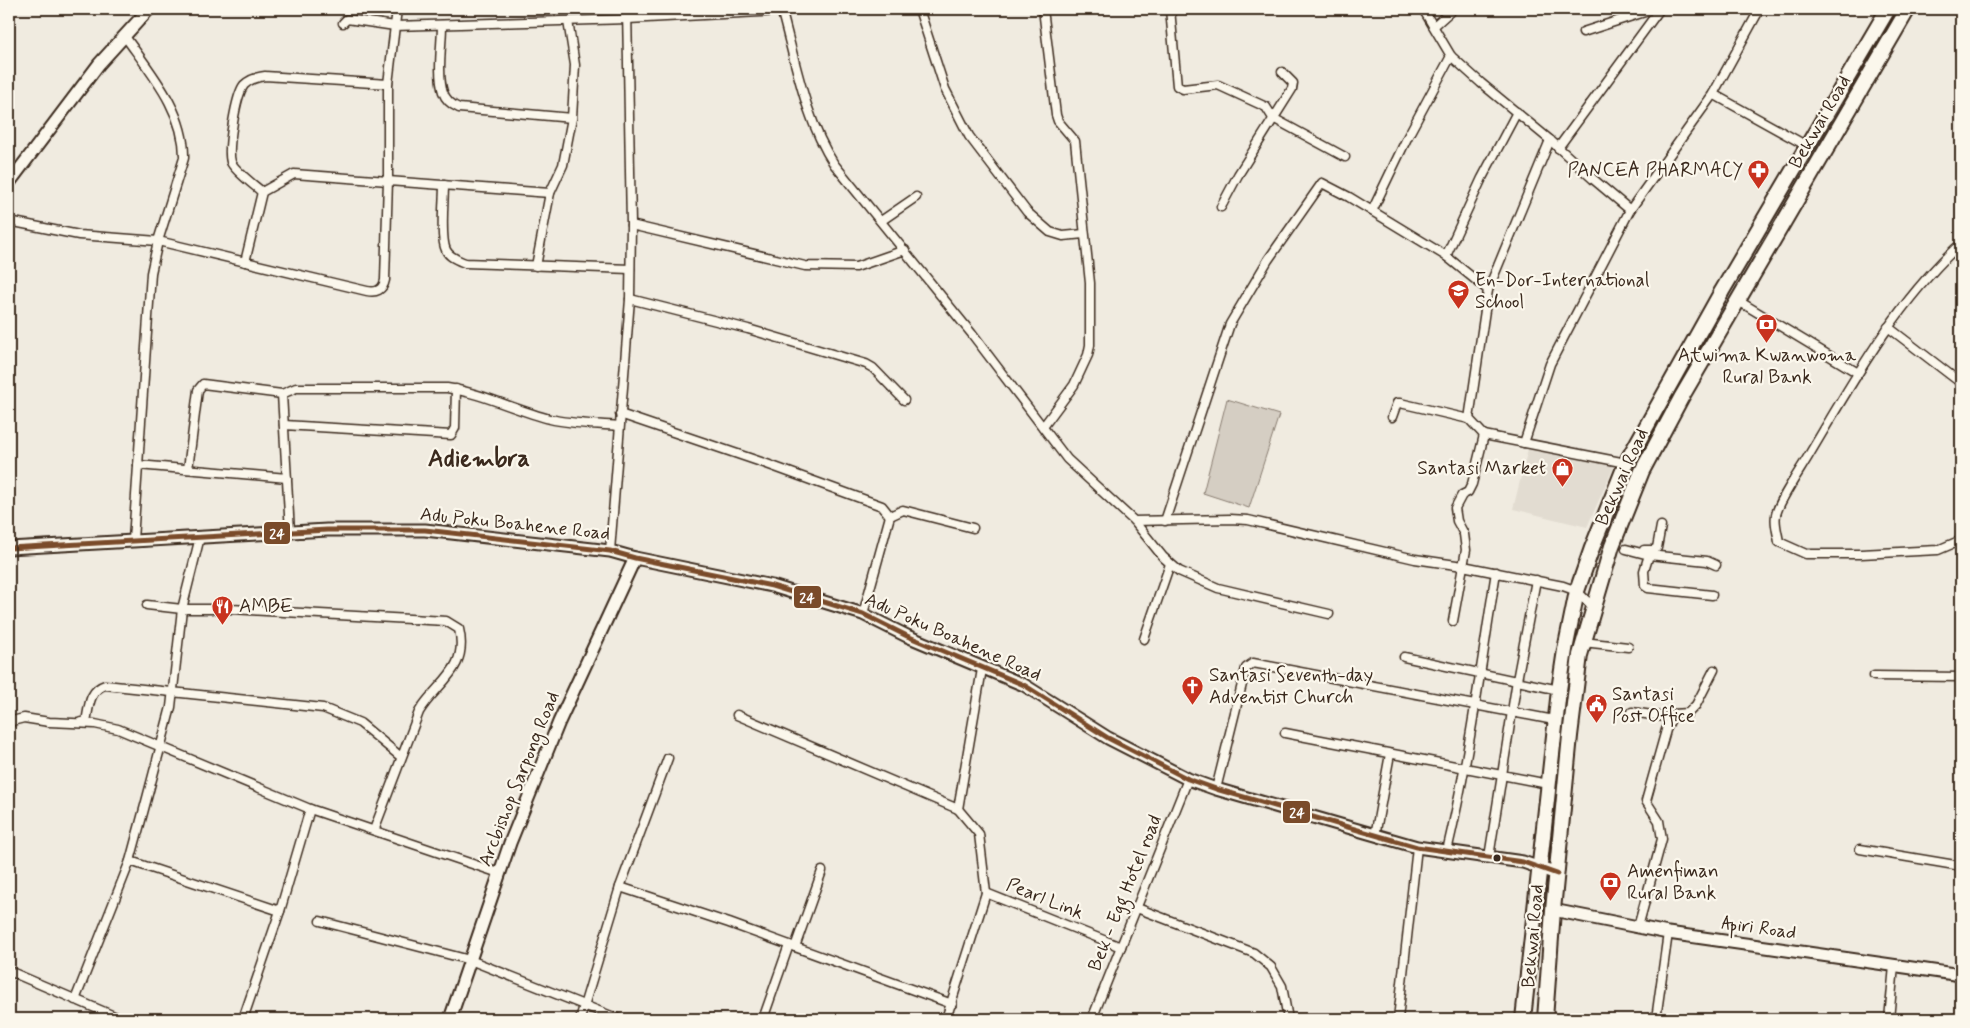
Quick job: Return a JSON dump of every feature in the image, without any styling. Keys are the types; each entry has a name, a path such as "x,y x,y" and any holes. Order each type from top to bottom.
{"highway":[{"name":"Bekwai Road","path":"1523,1019 1554,720 1564,650 1577,591 1592,548 1626,463 1722,290 1888,9"},
{"name":"Bekwai Road","path":"1545,1019 1553,910 1580,655 1612,546 1642,471 1737,300 1908,9"}],"street":[{"path":"9,183 99,64 149,9"},
{"path":"9,221 79,235 158,241 377,292 382,289 385,280 388,84 397,9"},
{"path":"610,551 618,426 630,299 631,225 627,9"},
{"path":"918,9 945,89 969,136 1027,212 1050,232 1063,236 1084,234"},
{"path":"1043,9 1056,115 1058,121 1075,141 1090,283 1090,345 1088,356 1074,385 1043,427"},
{"path":"1170,9 1177,86 1183,89 1218,85 1266,107 1273,118 1345,157"},
{"path":"1423,9 1451,56 1630,210"},
{"path":"1434,26 1453,9"},
{"path":"1583,32 1654,9"},
{"path":"1558,148 1660,9"},
{"path":"1524,443 1550,364 1630,210 1713,94 1757,14 1756,9"},
{"path":"343,23 347,19 395,26 442,25 628,19 781,10 801,87 823,146 834,164 972,334 1067,459 1134,521 1170,564 1179,571 1218,588 1329,614"},
{"path":"536,266 550,192 563,165 572,118 575,65 568,21"},
{"path":"442,25 441,83 443,94 452,105 459,108 572,118"},
{"path":"124,35 166,96 181,126 184,144 184,158 158,241 151,273 133,540"},
{"path":"1372,211 1408,136 1451,56"},
{"path":"1221,207 1294,86 1282,72"},
{"path":"262,192 234,166 231,159 230,137 240,90 250,80 265,76 388,84"},
{"path":"1713,94 1807,146"},
{"path":"1446,256 1482,178 1517,112"},
{"path":"1468,419 1488,290 1550,140"},
{"path":"245,262 262,192 289,176 300,173 550,192"},
{"path":"1165,521 1230,324 1264,266 1322,183 1446,256 1488,290"},
{"path":"444,185 443,240 448,254 457,260 465,263 630,270"},
{"path":"881,221 916,197"},
{"path":"631,225 805,266 856,267 905,250"},
{"path":"1961,248 1956,248 1940,263 1888,328 1858,373 1789,488 1776,515 1779,542 1806,554 1861,554 1938,550 1959,541 1961,537"},
{"path":"630,299 866,364 873,368 904,400"},
{"path":"1737,300 1858,373"},
{"path":"1888,328 1961,383"},
{"path":"188,469 199,386 206,384 282,394 296,388 456,389 549,418 568,422 618,426"},
{"path":"284,424 451,435 455,428 456,389"},
{"path":"282,394 290,532"},
{"path":"1392,417 1397,403 1400,402 1468,419 1484,435 1626,463"},
{"path":"620,414 882,506 890,516"},
{"path":"1453,621 1466,550 1464,534 1457,521 1455,508 1462,495 1468,492 1472,484 1484,435"},
{"path":"138,465 287,478"},
{"path":"863,614 890,516 903,510 973,528"},
{"path":"1134,521 1248,520 1415,559 1536,580 1577,591 1593,607"},
{"path":"1626,549 1653,550 1657,548 1661,526"},
{"name":"Adu Poku Boahene Road","path":"9,548 365,529 425,530 610,551 635,558 772,586 863,614 907,636 1024,685 1108,738 1188,779 1216,790 1417,847 1489,857 1539,867 1557,874"},
{"path":"75,1000 130,861 171,707 182,609 200,537"},
{"path":"1612,546 1649,555 1707,561 1716,565"},
{"path":"1649,555 1644,571 1645,586 1648,588 1712,595"},
{"name":"Arcbishop Sarpong Road","path":"450,1019 499,873 559,722 635,558"},
{"path":"1144,639 1170,564"},
{"path":"1447,851 1459,800 1474,704 1481,674 1496,572"},
{"path":"1489,857 1517,680 1536,580"},
{"path":"147,605 182,609 231,609 446,621 460,629 459,658 452,673 425,701 419,712 374,830"},
{"path":"1583,642 1628,647"},
{"path":"1404,657 1559,690"},
{"path":"1216,790 1246,668 1253,663 1554,720"},
{"path":"958,809 982,669"},
{"path":"1638,927 1662,840 1659,821 1646,801 1666,730 1673,714 1688,713 1696,705 1714,670"},
{"path":"1874,676 1961,678"},
{"path":"76,723 86,722 92,696 96,689 105,685 173,692 323,708 360,723 401,757"},
{"path":"1632,712 1672,718"},
{"path":"737,715 958,809 979,834 986,893 946,1019"},
{"path":"9,725 12,721 24,718 49,722 108,726 161,746 310,809 499,873"},
{"path":"1285,733 1548,784"},
{"path":"1375,836 1390,754"},
{"path":"580,1019 620,887 668,758"},
{"name":"Bek - Egg Hotel road","path":"1092,1019 1188,779"},
{"path":"243,1019 280,911 310,809"},
{"path":"1398,1019 1417,847"},
{"path":"1860,849 1961,866"},
{"path":"130,861 280,911"},
{"path":"763,1019 822,871"},
{"path":"620,887 792,946 952,1004"},
{"name":"Pearl Link","path":"986,893 1121,946"},
{"path":"1137,908 1254,953 1271,967 1282,986 1288,1019"},
{"name":"Apiri Road","path":"1553,910 1668,933 1961,975"},
{"path":"320,921 470,960 619,1019"},
{"path":"1656,1019 1668,933"},
{"path":"1889,1019 1894,966"},
{"path":"9,971 121,1019"}],"shaded area":[{"path":"1227,399 1279,415 1249,508 1203,493"},
{"name":"Santasi Market","path":"1529,445 1615,464 1587,527 1513,509"}],"transit line":[{"name":"24","path":"9,548 327,530 425,530 610,551 635,558 772,586 863,614 907,636 1024,685 1108,738 1188,779 1216,789 1417,847 1523,862 1557,874"}],"place":[{"name":"PANCEA PHARMACY","path":"1759,189"},
{"name":"En-Dor-International School","path":"1459,310"},
{"name":"Atwima Kwanwoma Rural Bank","path":"1767,343"},
{"name":"Santasi Market","path":"1562,487"},
{"name":"AMBE","path":"223,625"},
{"name":"Santasi Seventh-day Adventist Church","path":"1193,705"},
{"name":"Santasi Post Office","path":"1596,724"},
{"name":"Amenfiman Rural Bank","path":"1611,901"}],"district":[{"name":"Adiembra","path":"479,459"}]}
